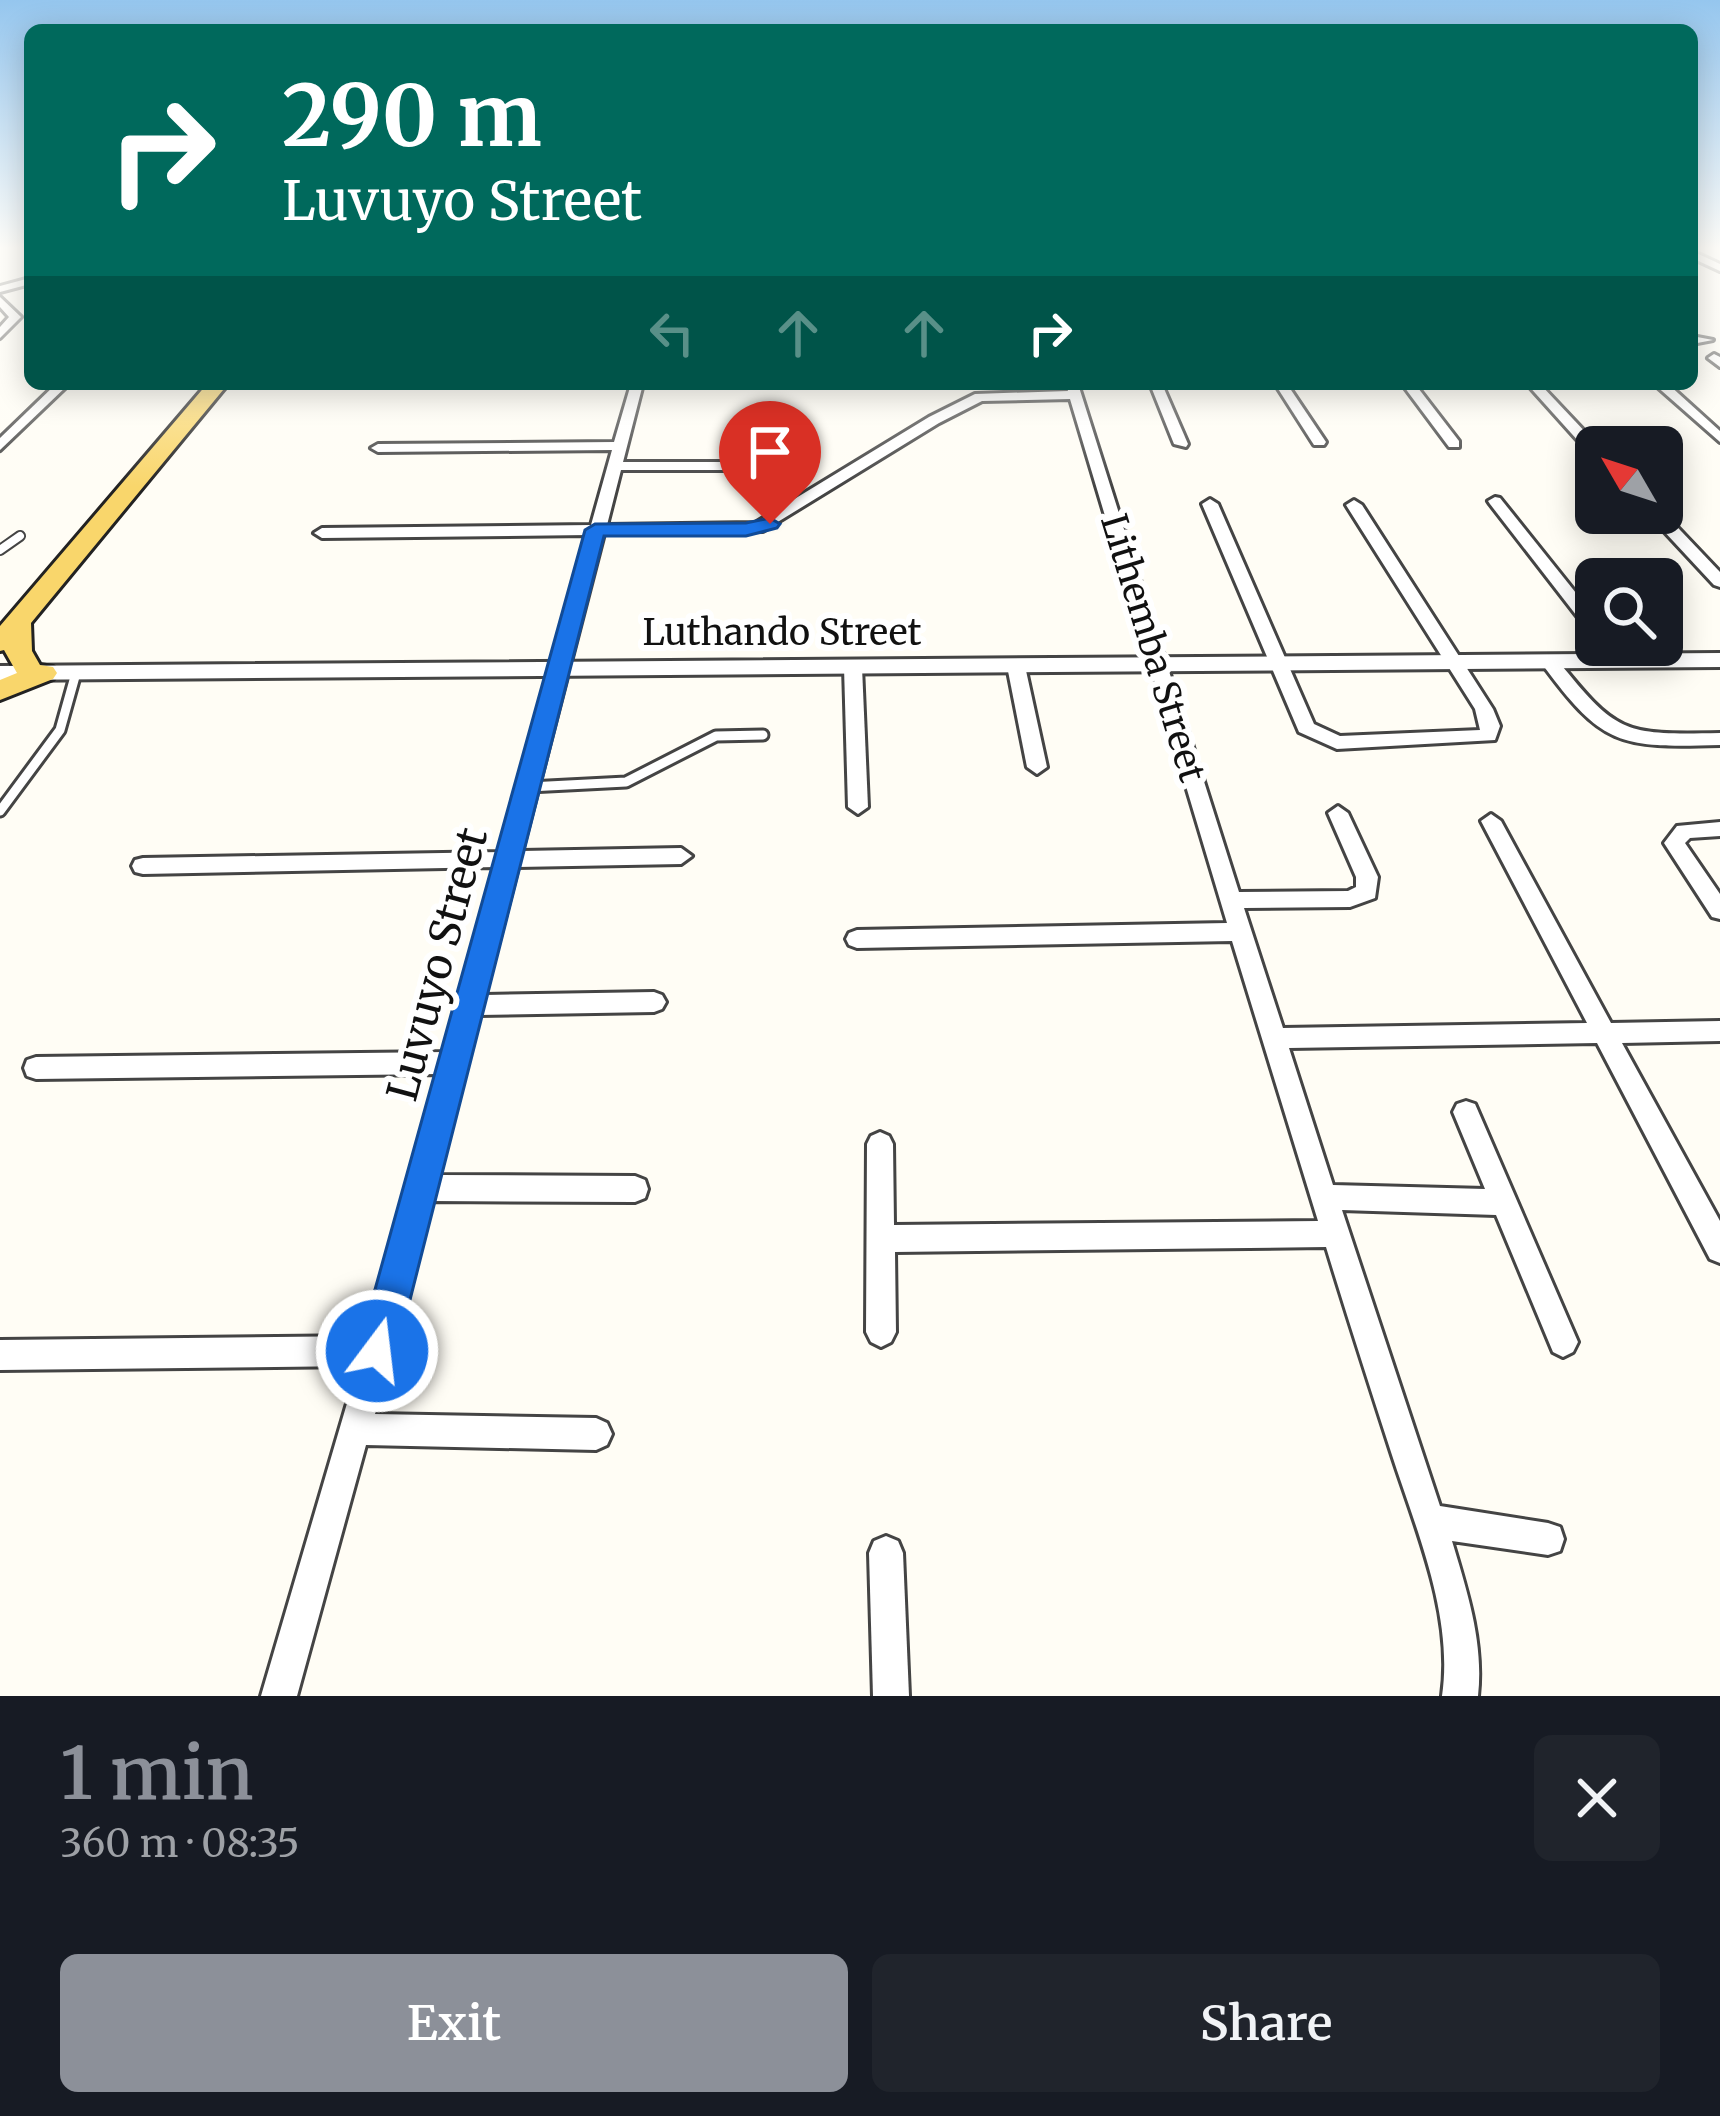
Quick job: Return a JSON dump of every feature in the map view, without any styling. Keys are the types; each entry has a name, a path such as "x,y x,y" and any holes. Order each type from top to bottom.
{"main road":[{"path":"0,691 37,673 8,633 213,390"}],"street":[{"path":"0,446 57,390"},
{"name":"Luvuyo Street","path":"279,1696 356,1429 635,390"},
{"name":"Lithemba Street","path":"595,530 746,530 786,514 920,428 980,398 1064,390"},
{"name":"Lithemba Street","path":"1074,390 1323,1197 1429,1521 1464,1662 1460,1696"},
{"path":"1158,390 1181,444"},
{"path":"1285,390 1318,442"},
{"path":"1413,390 1454,444"},
{"path":"1539,390 1575,429"},
{"path":"1667,390 1720,437"},
{"path":"378,448 619,446"},
{"path":"615,466 764,466"},
{"path":"1495,501 1575,602"},
{"path":"1210,504 1298,719 1319,738 1337,743 1488,736 1491,726 1484,709 1354,505"},
{"path":"322,533 595,530"},
{"path":"1675,534 1720,582"},
{"name":"Luthando Street","path":"1683,657 1720,660"},
{"name":"Luthando Street","path":"0,673 1449,659 1549,662 1575,658"},
{"path":"1549,662 1592,716 1624,738 1640,742 1720,739"},
{"path":"1016,666 1037,767"},
{"path":"853,667 858,807"},
{"path":"1232,900 1350,899 1367,892 1367,878 1339,813"},
{"path":"1491,821 1720,1249"},
{"path":"1720,830 1684,830 1674,843 1720,911"},
{"path":"143,866 681,856"},
{"path":"857,938 1242,932"},
{"path":"469,1005 654,1002"},
{"path":"1275,1038 1720,1031"},
{"path":"36,1069 453,1064"},
{"path":"1466,1112 1563,1342"},
{"path":"880,1144 881,1332"},
{"path":"420,1187 635,1189"},
{"path":"1323,1197 1503,1202"},
{"path":"884,1239 1335,1234"},
{"path":"0,1355 377,1351"},
{"path":"356,1429 596,1434"},
{"path":"1429,1521 1548,1539"},
{"path":"886,1553 891,1696"}],"lane":[{"path":"0,550 20,536"},
{"path":"0,811 41,761 70,713 76,673"},
{"path":"529,787 626,782 716,736 763,735"}],"route":[{"path":"377,1351 595,530 746,530 770,524"}]}
